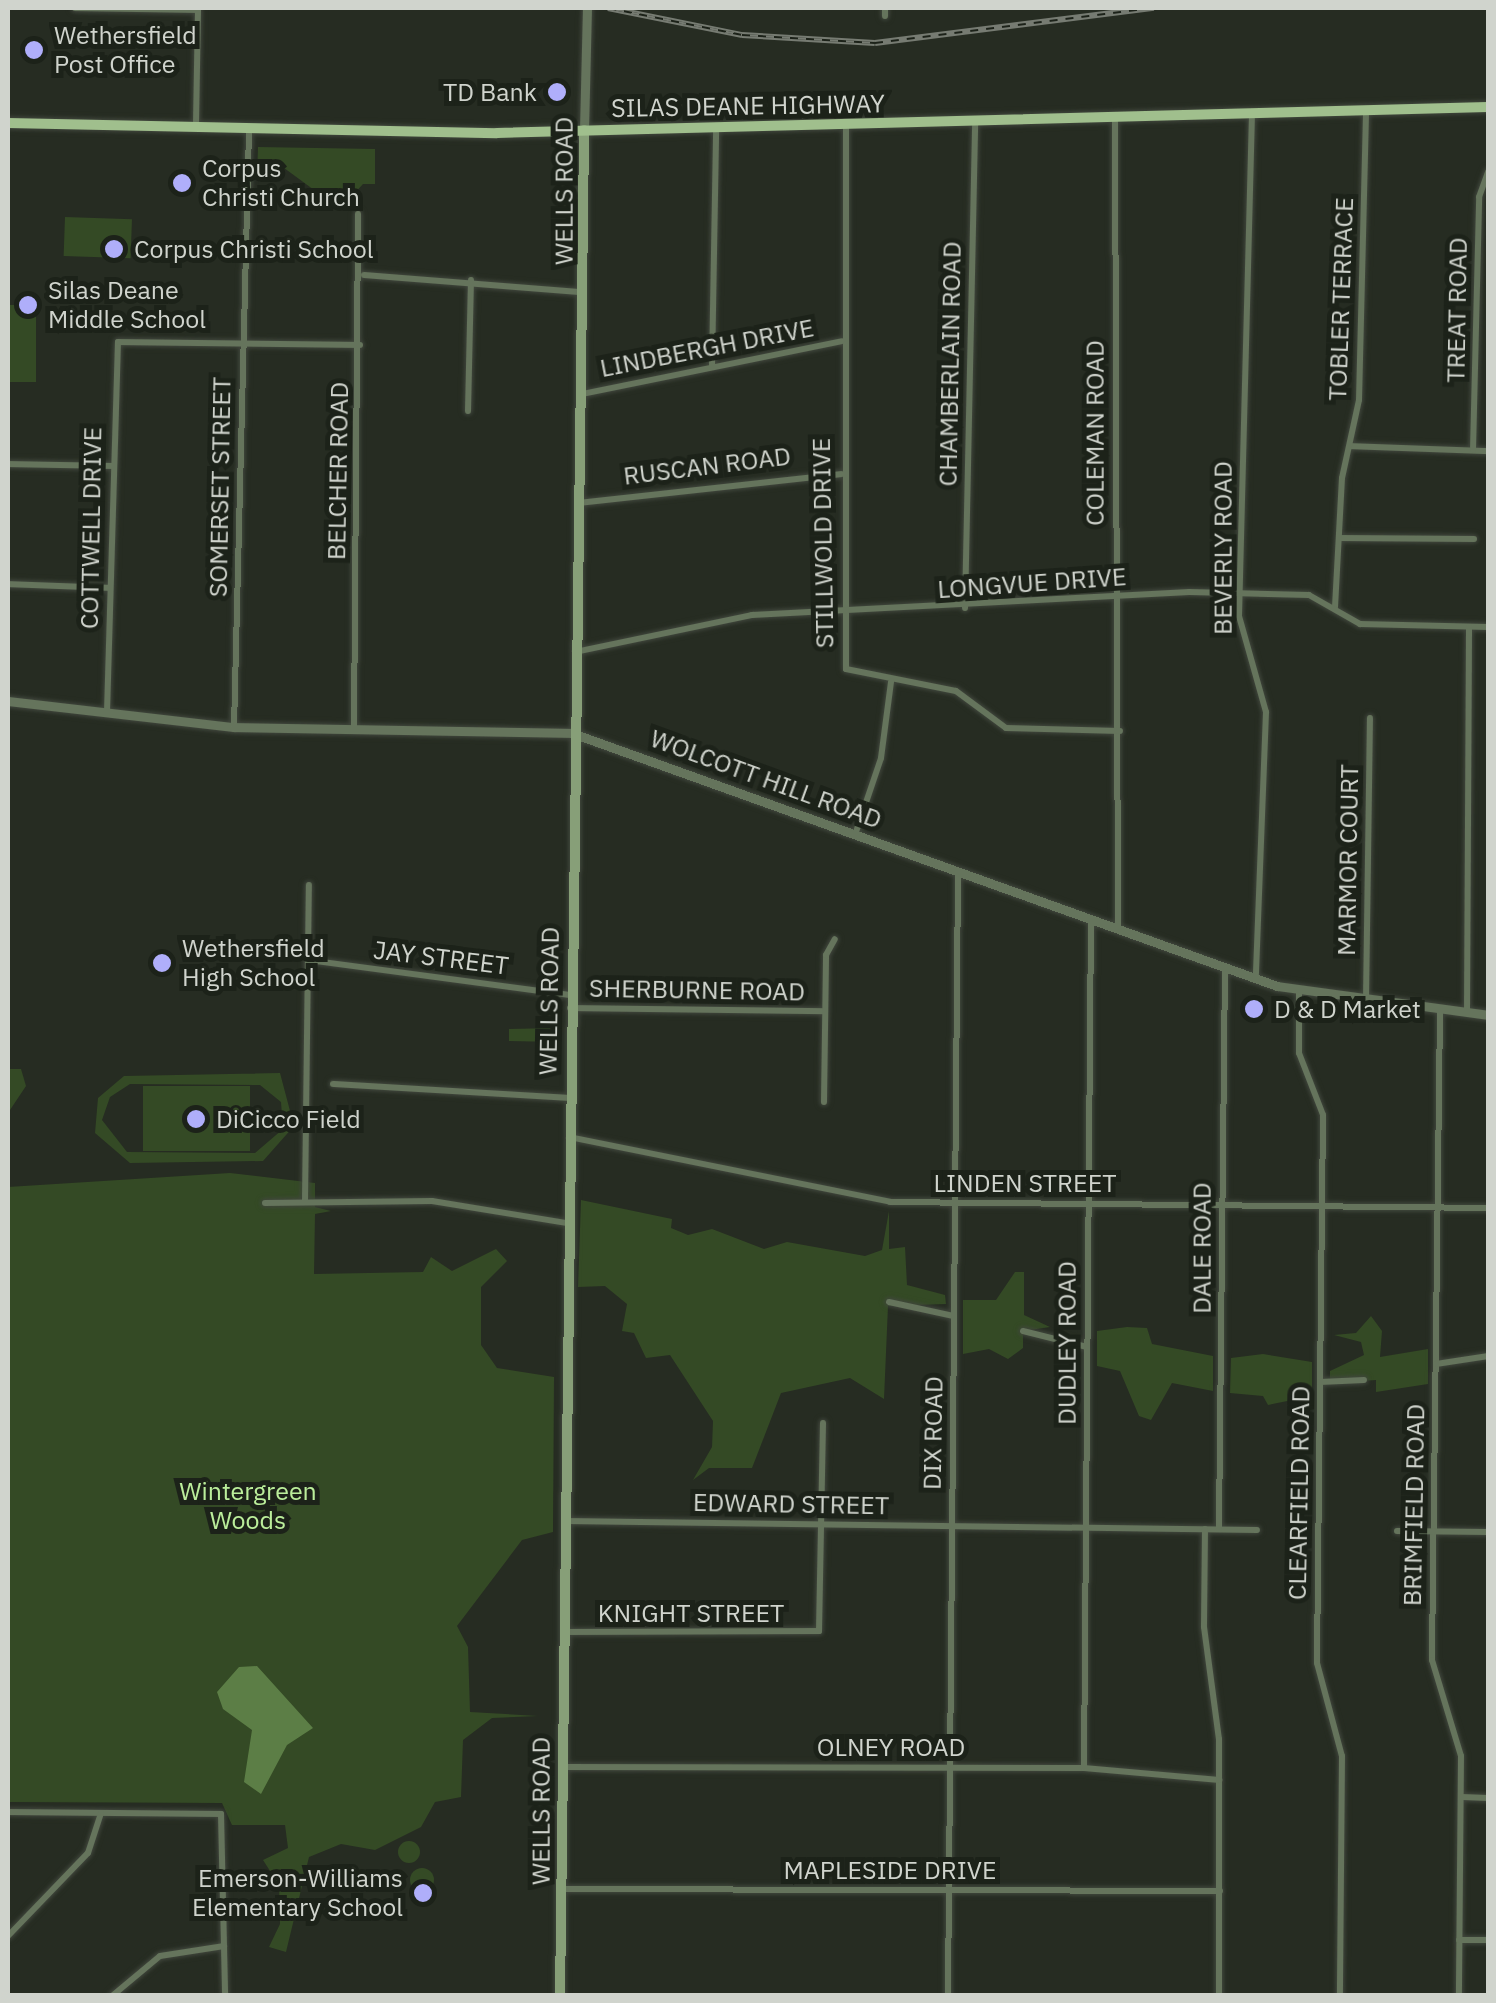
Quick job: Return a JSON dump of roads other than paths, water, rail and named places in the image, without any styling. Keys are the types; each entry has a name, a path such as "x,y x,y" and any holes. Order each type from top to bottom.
{"main road":[{"name":"SILAS DEANE HIGHWAY","path":"8,123 249,129 584,130 1488,108"},
{"name":"WELLS ROAD","path":"560,1996 572,733 584,130"}],"street":[{"path":"75,8 198,10 196,128"},
{"name":"WELLS ROAD","path":"584,130 587,8"},
{"name":"TOBLER TERRACE","path":"1335,606 1350,446 1366,111"},
{"name":"BEVERLY ROAD","path":"1252,114 1240,592 1241,638 1266,712 1256,978"},
{"name":"COLEMAN ROAD","path":"1116,117 1118,929"},
{"name":"CHAMBERLAIN ROAD","path":"965,608 975,121"},
{"name":"STILLWOLD DRIVE","path":"846,124 841,474 849,673 956,691 1006,728 1120,731"},
{"path":"712,368 716,127"},
{"name":"SOMERSET STREET","path":"234,727 249,129"},
{"name":"TREAT ROAD","path":"1474,450 1479,197 1488,172"},
{"name":"BELCHER ROAD","path":"354,730 364,275 358,214"},
{"path":"364,275 472,280 583,292"},
{"path":"468,411 472,280"},
{"name":"COTTWELL DRIVE","path":"107,716 119,340 244,342"},
{"path":"244,342 360,344"},
{"name":"LINDBERGH DRIVE","path":"580,394 842,342"},
{"path":"1350,446 1488,451"},
{"path":"8,464 112,466"},
{"name":"RUSCAN ROAD","path":"578,504 841,474"},
{"path":"1341,538 1474,539"},
{"path":"8,584 110,588"},
{"name":"LONGVUE DRIVE","path":"574,652 752,615 844,616 1115,596 1240,592 1297,593 1335,606 1360,624 1488,628"},
{"path":"1467,1013 1469,628"},
{"path":"856,832 881,758 891,682"},
{"name":"WOLCOTT HILL ROAD","path":"8,701 107,716 234,727 572,733 1299,992 1488,1015"},
{"name":"MARMOR COURT","path":"1366,1002 1370,718"},
{"name":"DIX ROAD","path":"948,1996 958,870"},
{"path":"305,1202 309,886"},
{"name":"DUDLEY ROAD","path":"1084,1768 1091,919"},
{"path":"824,1102 825,1011 835,939"},
{"name":"JAY STREET","path":"308,960 569,995"},
{"name":"DALE ROAD","path":"1219,1528 1225,968"},
{"name":"CLEARFIELD ROAD","path":"1299,992 1300,1053 1323,1115 1316,1664 1342,1756 1340,1996"},
{"name":"SHERBURNE ROAD","path":"569,1008 825,1011"},
{"name":"BRIMFIELD ROAD","path":"1440,1010 1432,1672 1459,1746 1459,1996"},
{"path":"333,1084 348,1092 568,1098"},
{"name":"LINDEN STREET","path":"568,1136 878,1201 1488,1208"},
{"path":"266,1203 432,1200 566,1223"},
{"path":"890,1302 954,1316"},
{"path":"1023,1331 1087,1347"},
{"path":"1436,1364 1488,1356"},
{"path":"1320,1382 1364,1380"},
{"path":"822,1525 823,1423"},
{"name":"EDWARD STREET","path":"564,1522 1257,1530"},
{"name":"KNIGHT STREET","path":"563,1632 818,1631 822,1525"},
{"path":"1205,1529 1218,1780 1219,1996"},
{"path":"1396,1531 1488,1532"},
{"name":"OLNEY ROAD","path":"562,1767 1084,1768 1218,1780"},
{"path":"1462,1797 1488,1798"},
{"path":"8,1812 221,1814 225,1996"},
{"path":"8,1936 92,1849 101,1813"},
{"name":"MAPLESIDE DRIVE","path":"561,1889 1220,1891"},
{"path":"1459,1940 1488,1940"},
{"path":"112,1996 160,1956 224,1946"}],"railway":[{"path":"608,8 742,35 875,43 1154,8"}],"place":[{"name":"Wethersfield Post Office","path":"34,50"},
{"name":"TD Bank","path":"557,92"},
{"name":"Corpus Christi Church","path":"182,183"},
{"name":"Corpus Christi School","path":"114,249"},
{"name":"Silas Deane Middle School","path":"28,305"},
{"name":"Wethersfield High School","path":"162,963"},
{"name":"D & D Market","path":"1254,1009"},
{"name":"DiCicco Field","path":"196,1119"},
{"name":"Emerson-Williams Elementary School","path":"423,1893"}],"park label":[{"name":"Wintergreen Woods","path":"248,1506"}]}
